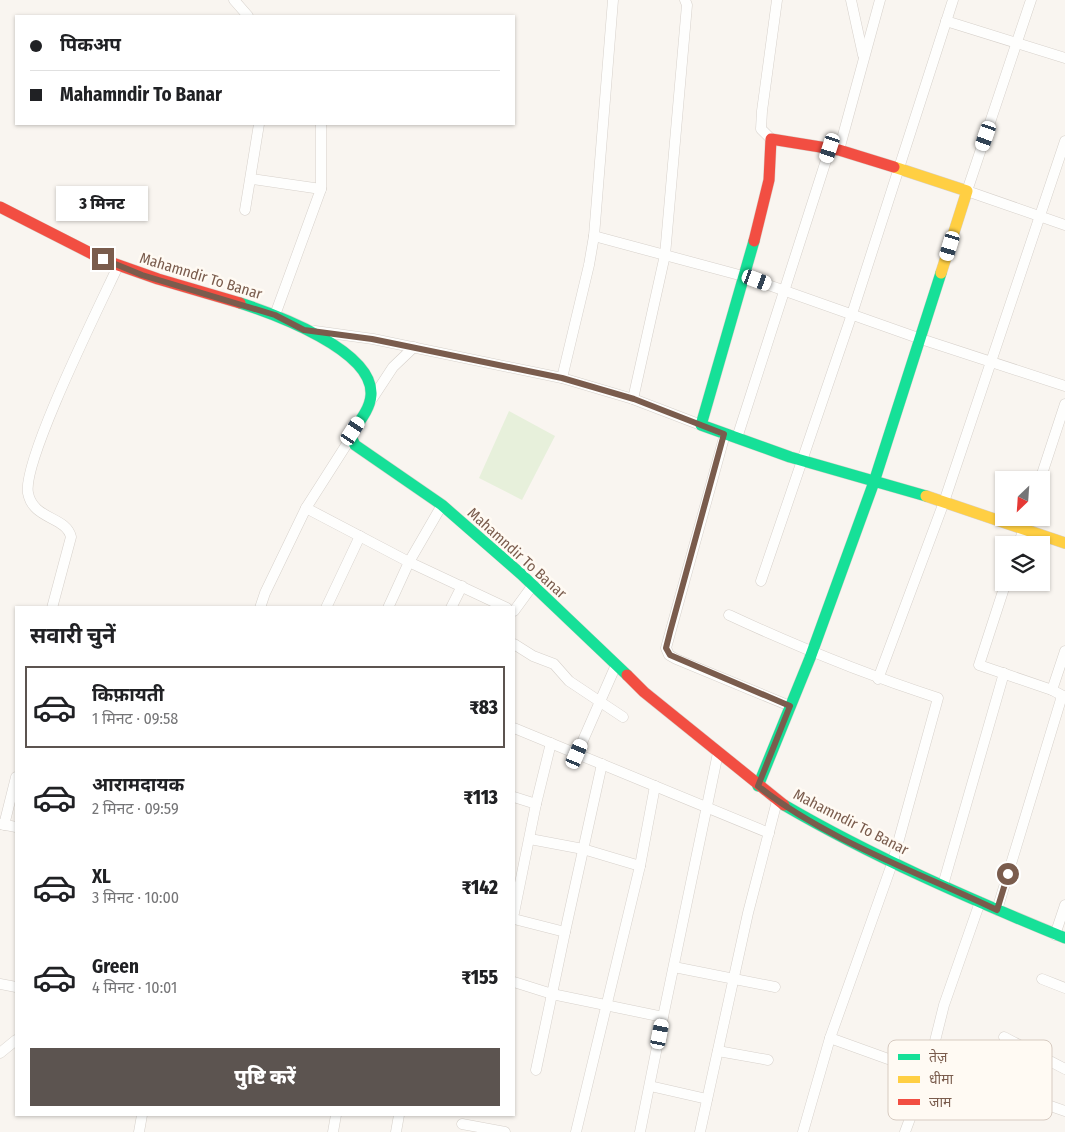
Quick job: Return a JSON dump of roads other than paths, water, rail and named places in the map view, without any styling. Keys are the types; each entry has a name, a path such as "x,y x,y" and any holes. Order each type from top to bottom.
{"street":[{"path":"234,0 247,15"},
{"path":"562,378 594,236 612,0"},
{"path":"634,399 665,255 687,4 685,0"},
{"path":"777,0 761,129 771,139 834,149 967,191 1065,225"},
{"path":"850,0 864,56"},
{"path":"737,438 783,290 834,149 880,0"},
{"path":"761,581 852,314 953,0"},
{"path":"758,786 812,654 874,482 967,191 1031,0"},
{"path":"946,21 1065,58"},
{"path":"245,210 252,178 259,125"},
{"path":"275,315 321,188 321,125"},
{"path":"702,424 765,204 769,180 771,139"},
{"path":"878,679 944,502 1065,141"},
{"path":"252,178 321,188"},
{"name":"Mahamndir To Banar","path":"0,207 118,266 275,315 304,330 356,361 370,381 371,400"},
{"path":"594,236 743,276 921,339 1065,386"},
{"path":"53,606 71,537 66,528 39,512 31,501 27,486 31,468 52,411 118,266"},
{"path":"304,330 372,339 562,378 634,399 724,434 803,460 874,482 995,515"},
{"path":"261,606 265,593 306,508 350,439 371,400 393,368 414,347"},
{"path":"1043,471 1065,404"},
{"path":"724,434 666,648 670,655 676,659 790,706"},
{"name":"Mahamndir To Banar","path":"350,439 354,445 442,505 533,585 644,692 777,801 827,830 997,910 1060,936"},
{"path":"389,606 409,562 442,505"},
{"path":"306,508 409,562 502,606"},
{"path":"1032,526 1065,543"},
{"path":"327,606 360,536"},
{"path":"515,607 533,585"},
{"path":"452,606 462,586"},
{"path":"997,910 1063,697 1052,690 979,665 1003,591"},
{"path":"729,615 812,654 878,679 938,698 893,861 830,1038 803,1132"},
{"path":"515,645 533,656 554,664 569,680 624,717"},
{"path":"1052,690 1065,651"},
{"path":"577,754 616,665"},
{"path":"944,885 1004,673"},
{"path":"515,728 768,833"},
{"path":"515,908 536,804 551,743"},
{"path":"640,1132 718,753"},
{"path":"536,1070 602,764"},
{"path":"15,780 2,824 15,827"},
{"path":"576,1132 605,1005 640,866 655,786"},
{"path":"515,797 536,804"},
{"path":"700,1132 734,979 777,801"},
{"path":"530,839 583,849 640,866"},
{"path":"935,1040 944,1004 980,902"},
{"path":"1060,936 1065,905"},
{"path":"515,919 565,932"},
{"path":"674,967 775,987"},
{"path":"1042,979 1065,988"},
{"path":"515,982 552,994 663,1017"},
{"path":"0,984 15,987"},
{"path":"1004,1036 1011,1040"},
{"path":"830,1038 888,1059"},
{"path":"0,1053 15,1041"},
{"path":"718,1051 768,1060"},
{"path":"1052,1062 1065,1069"},
{"path":"650,1086 707,1099"},
{"path":"1052,1107 1065,1112"},
{"path":"139,1132 142,1116"},
{"path":"333,1132 336,1116"},
{"path":"396,1132 399,1116"},
{"path":"906,1132 910,1120"},
{"path":"462,1124 505,1132"}]}
